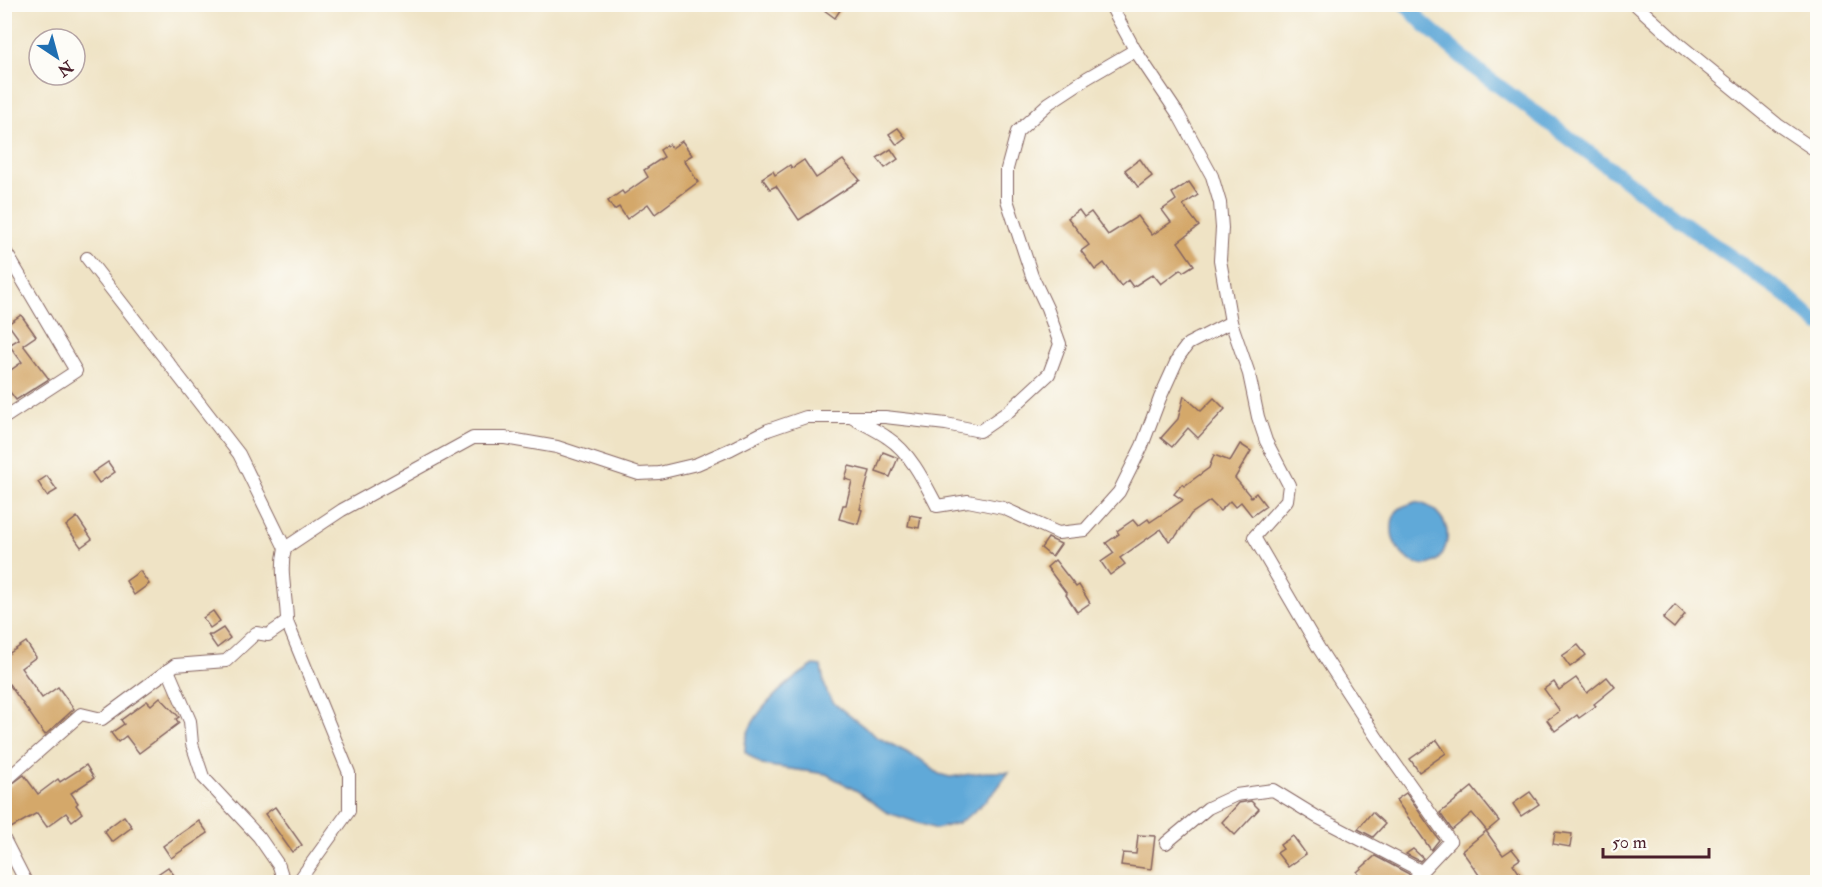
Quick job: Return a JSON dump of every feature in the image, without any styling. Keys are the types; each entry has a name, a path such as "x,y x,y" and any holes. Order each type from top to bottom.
{"street":[{"path":"1110,4 1135,50 1178,114 1212,176 1220,203 1222,228 1220,260 1231,322 1249,374 1258,417 1266,441 1288,485 1287,500 1254,537 1318,647 1377,738 1450,841 1421,877 1273,790 1236,795 1208,808 1166,843"},
{"path":"1635,4 1680,45 1769,117 1818,152"},
{"path":"285,548 342,510 473,438 505,438 557,447 639,474 659,473 697,464 768,430 806,417 896,418 980,431 1009,411 1049,374 1060,344 1032,276 1007,200 1007,170 1017,132 1049,103 1135,50"},
{"path":"4,249 76,371 4,418"},
{"path":"87,258 239,454 285,548 282,561 287,622 349,773 349,812 298,882"},
{"path":"851,417 889,438 903,452 923,480 937,506 968,501 1003,508 1058,533 1085,530 1119,492 1142,446 1179,356 1188,344 1231,322"},
{"path":"4,782 81,714 102,719 175,665 226,661 256,633 268,635 287,622"},
{"path":"168,670 189,721 192,744 203,777 259,837 279,866 284,882"},
{"path":"4,838 26,882"}],"water":[{"path":"1415,502 1436,511 1447,530 1446,545 1440,557 1433,563 1424,565 1414,563 1405,557 1393,539 1393,518 1402,507"},
{"path":"814,665 821,666 828,695 835,704 877,737 920,759 939,774 950,777 985,772 1009,772 996,790 974,812 958,823 936,829 886,812 857,791 826,774 762,765 745,752 746,739 751,726 780,691"}],"building":[{"path":"816,4 844,4 835,18"},
{"path":"898,128 906,138 897,145 889,134"},
{"path":"682,141 692,155 684,160 698,182 655,214 648,204 627,219 619,207 614,210 608,201 622,191 624,194 648,177 644,170 664,157 660,150 669,144 672,148"},
{"path":"891,149 898,159 885,168 877,158"},
{"path":"1140,159 1152,176 1138,187 1125,170"},
{"path":"804,160 816,178 843,160 860,180 799,220 776,186 770,189 762,178 773,171 775,175 790,165 792,168"},
{"path":"1189,182 1198,195 1183,205 1199,226 1178,242 1194,265 1183,272 1181,269 1161,284 1153,274 1133,287 1128,280 1121,286 1104,263 1095,270 1081,251 1089,245 1068,218 1079,210 1084,217 1091,212 1108,235 1138,216 1152,235 1171,222 1162,210 1176,200 1172,193"},
{"path":"21,315 36,336 23,345 49,379 16,400 4,384 4,375 22,362 9,345 19,339 8,324"},
{"path":"1184,396 1201,411 1214,398 1225,409 1198,438 1188,428 1172,447 1161,438 1178,419"},
{"path":"1240,444 1251,451 1235,478 1251,497 1256,493 1266,506 1252,516 1241,502 1235,507 1230,501 1220,511 1210,501 1191,514 1176,536 1169,541 1161,529 1120,558 1125,564 1110,575 1101,562 1114,553 1106,543 1119,534 1117,531 1133,520 1138,526 1148,519 1150,522 1183,500 1174,494 1182,484 1184,486 1209,468 1214,455 1230,461"},
{"path":"883,452 898,458 890,477 876,472"},
{"path":"108,462 115,472 99,483 92,473"},
{"path":"849,466 870,471 858,524 839,519 843,505 846,505 852,481 845,479"},
{"path":"47,476 57,490 47,496 38,482"},
{"path":"910,515 921,517 919,528 908,526"},
{"path":"77,517 92,539 81,547 66,526"},
{"path":"1048,538 1061,544 1052,557 1041,548"},
{"path":"1055,560 1076,587 1079,585 1090,603 1077,612 1047,567"},
{"path":"140,571 149,584 134,595 126,581"},
{"path":"1675,605 1685,614 1674,628 1663,619"},
{"path":"213,611 220,621 210,628 203,618"},
{"path":"223,628 230,638 217,648 208,635"},
{"path":"26,642 36,657 21,668 42,698 58,687 74,709 45,735 9,684 4,687 4,657"},
{"path":"1578,645 1586,655 1570,667 1562,656"},
{"path":"1607,677 1615,687 1594,704 1596,706 1579,718 1577,715 1555,731 1547,720 1560,711 1544,689 1554,682 1559,690 1576,678 1587,693"},
{"path":"160,697 179,717 176,719 179,723 139,753 126,736 118,742 111,733 124,724 121,720 147,701 151,705"},
{"path":"1437,740 1446,753 1419,772 1410,759"},
{"path":"86,765 94,778 71,793 82,813 72,821 66,813 47,827 37,813 11,828 4,818 4,790 24,775 38,794 58,779 60,782"},
{"path":"1472,787 1499,821 1487,831 1472,813 1452,830 1440,813"},
{"path":"1530,792 1539,804 1521,816 1513,804"},
{"path":"1406,793 1439,840 1431,850 1396,800"},
{"path":"1251,801 1259,809 1235,835 1222,822 1239,803"},
{"path":"275,807 302,845 292,852 265,814"},
{"path":"1372,812 1385,824 1373,837 1358,829"},
{"path":"124,816 132,827 112,842 104,831"},
{"path":"199,821 208,833 171,858 163,846"},
{"path":"1486,831 1503,855 1512,849 1520,859 1513,864 1520,874 1508,882 1484,882 1462,851"},
{"path":"1555,832 1572,834 1570,847 1553,844"},
{"path":"1138,835 1155,836 1151,869 1121,865 1123,853 1136,854"},
{"path":"1293,836 1306,854 1288,867 1277,853 1283,849 1280,845"},
{"path":"1413,849 1423,858 1420,861 1406,854"},
{"path":"1375,856 1409,874 1410,880 1407,882 1365,882 1357,872"},
{"path":"168,867 179,882 146,882"}],"waterway":[{"path":"1405,4 1424,24 1477,70 1711,243 1786,295 1818,324"}]}
